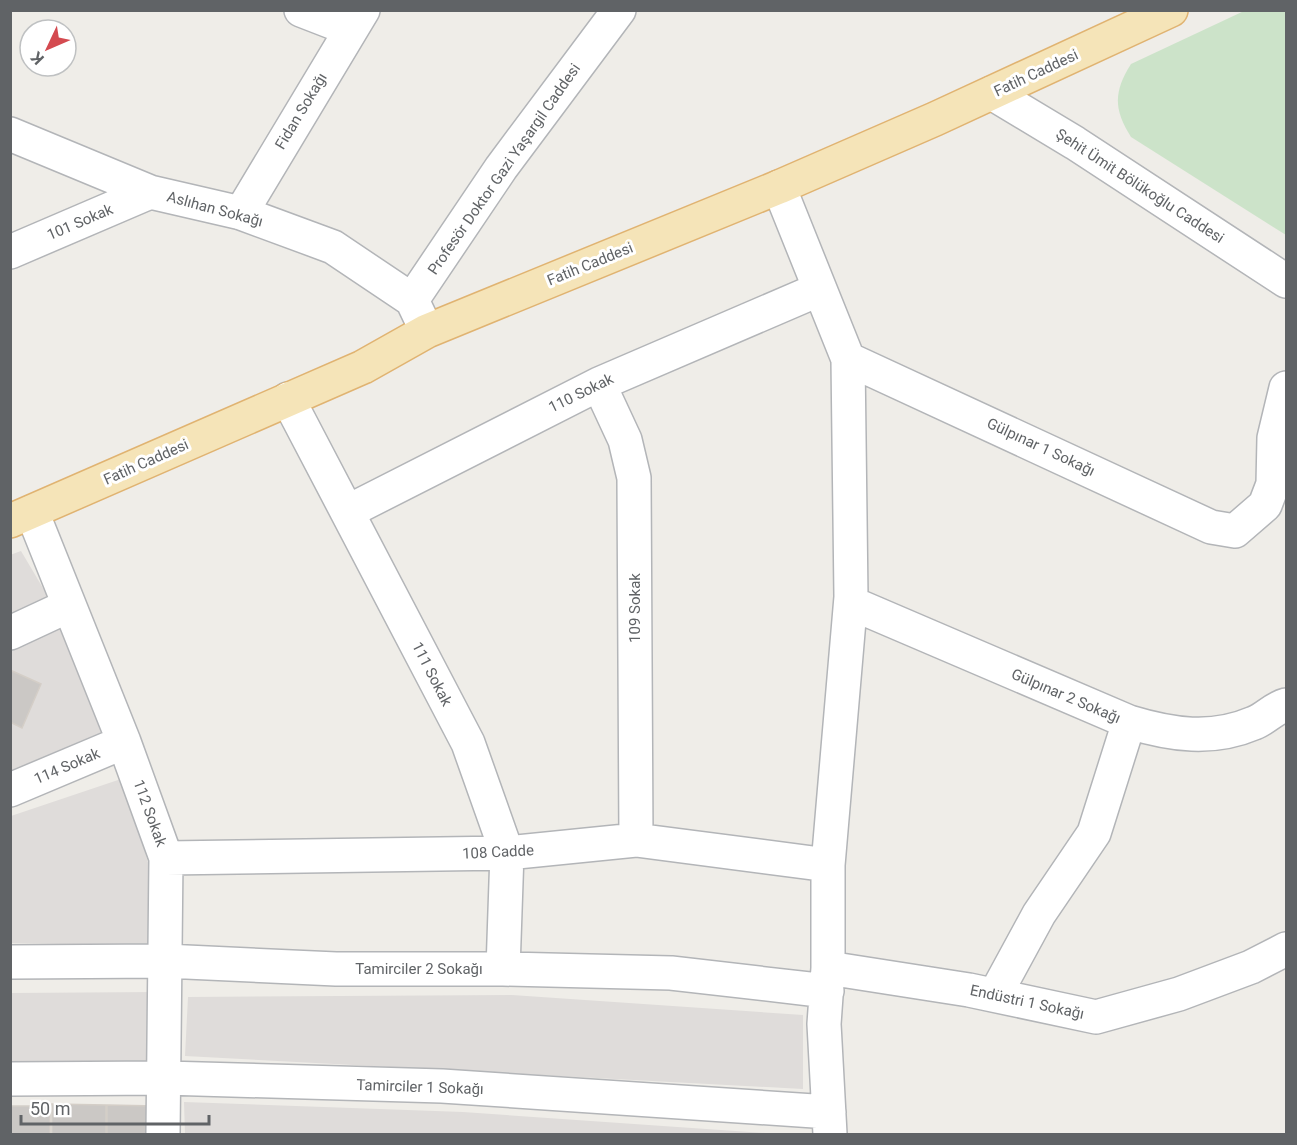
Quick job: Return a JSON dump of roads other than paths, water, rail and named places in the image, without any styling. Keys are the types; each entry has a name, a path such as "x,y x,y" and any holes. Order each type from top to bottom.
{"main road":[{"name":"Fatih Caddesi","path":"21,516 363,367 427,332 779,187 992,93 1163,12"}],"street":[{"path":"302,10 357,20"},
{"name":"Profesör Doktor Gazi Yaşargil Caddesi","path":"412,300 501,168 619,10"},
{"name":"Fidan Sokağı","path":"241,213 357,20"},
{"name":"Şehit Ümit Bölükoğlu Caddesi","path":"992,93 1075,142 1287,281"},
{"name":"Aslıhan Sokağı","path":"10,134 150,192 241,213 333,247 412,300"},
{"path":"779,187 848,359 851,603 828,865 827,980 824,1024 829,1123"},
{"name":"101 Sokak","path":"10,252 150,192"},
{"name":"110 Sokak","path":"349,511 599,384 820,289"},
{"path":"412,300 427,332"},
{"name":"Gülpınar 1 Sokağı","path":"848,359 1211,527 1235,531 1265,505 1273,484 1274,438 1287,388"},
{"name":"109 Sokak","path":"599,384 625,440 634,478 636,840"},
{"name":"111 Sokak","path":"288,399 349,511 468,743 507,853 503,969"},
{"name":"112 Sokak","path":"21,516 68,606 124,742 166,858 163,1134"},
{"name":"Gülpınar 2 Sokağı","path":"851,603 1130,723 1158,731 1215,736 1255,723 1287,705"},
{"path":"10,633 68,606"},
{"path":"995,995 1039,914 1094,833 1130,723"},
{"name":"114 Sokak","path":"10,790 124,742"},
{"name":"108 Cadde","path":"166,858 507,853 636,840 828,865"},
{"name":"Endüstri 1 Sokağı","path":"827,980 995,995 1096,1017 1179,994 1251,967 1287,949"},
{"name":"Tamirciler 2 Sokağı","path":"10,962 165,962 336,969 503,969 827,980"},
{"name":"Tamirciler 1 Sokağı","path":"10,1079 165,1078 442,1086 829,1123"}]}
